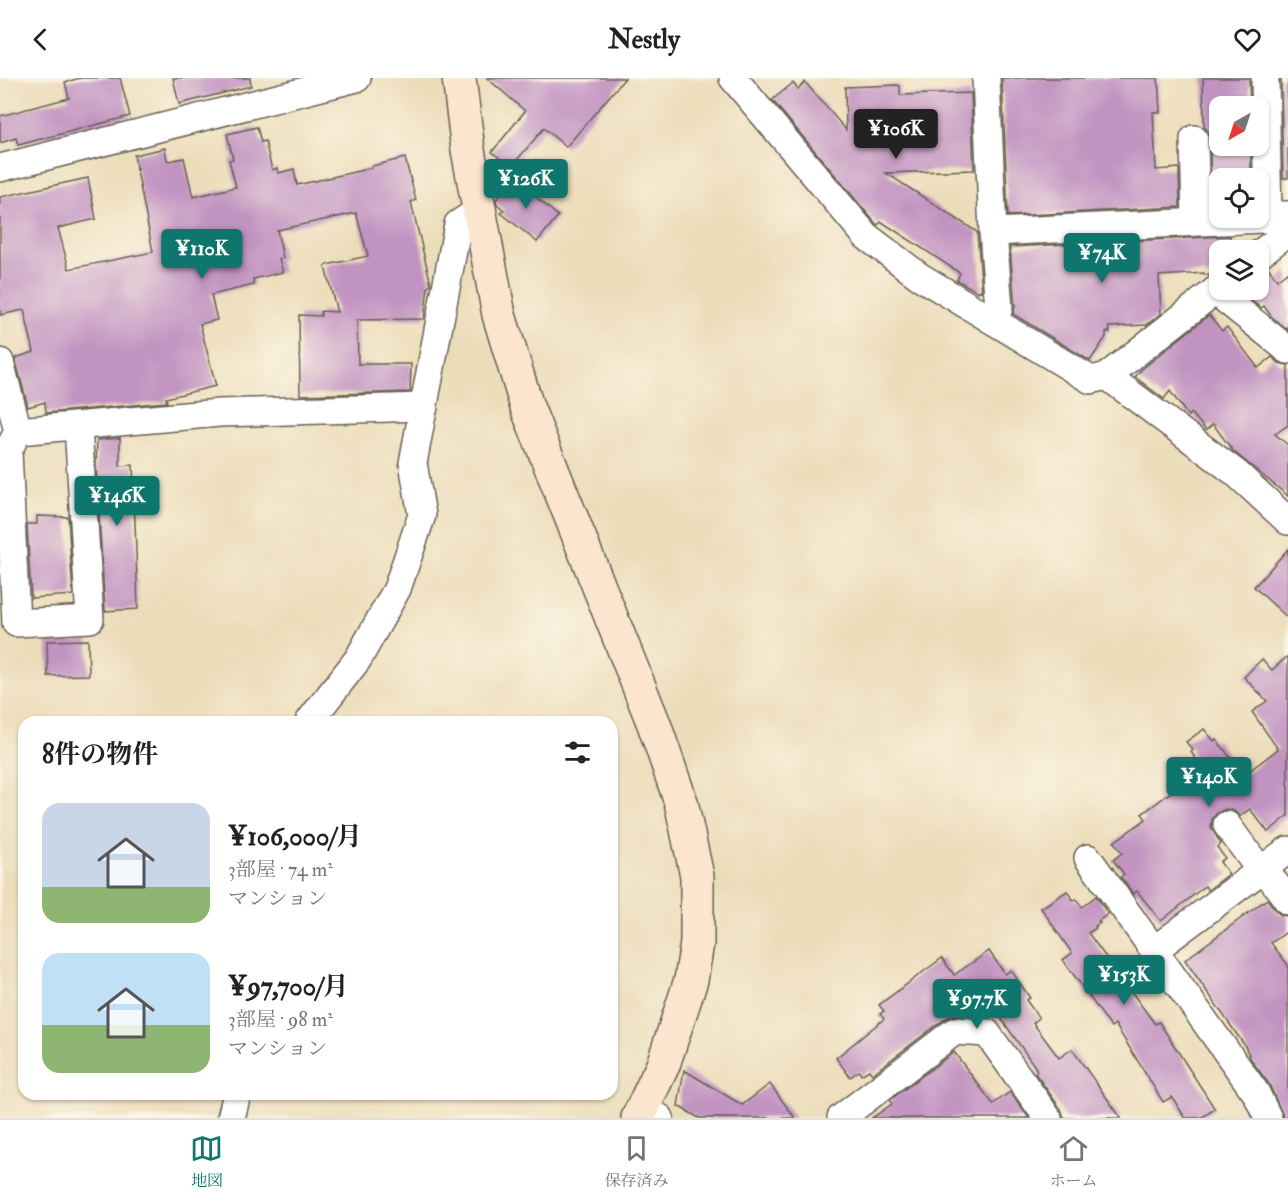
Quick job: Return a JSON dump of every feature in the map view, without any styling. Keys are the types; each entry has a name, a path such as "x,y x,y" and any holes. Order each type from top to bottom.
{"street":[{"path":"0,168 357,78"},
{"path":"459,78 478,211 499,315 527,408 654,724 681,802 691,843 697,876 698,944 680,1020 648,1115"},
{"path":"986,78 999,308 992,320"},
{"path":"1265,78 1281,221 1268,240"},
{"path":"738,79 866,236 919,276 1091,380 1107,376 1209,295"},
{"path":"1194,139 1196,221"},
{"path":"314,716 358,659 397,589 422,515 413,463 458,224 478,211"},
{"path":"993,232 1196,221 1263,219 1281,221"},
{"path":"1230,300 1288,350"},
{"path":"0,362 18,431 8,451 16,623 90,619 78,426"},
{"path":"1107,376 1236,472 1288,520"},
{"path":"18,431 219,413 424,407"},
{"path":"1227,825 1288,901"},
{"path":"1154,950 1288,850"},
{"path":"1088,858 1256,1093 1268,1118"},
{"path":"857,1113 955,1031 987,1033 1048,1118"},
{"path":"231,1118 236,1100"}],"building":[{"path":"81,78 120,78 130,116 18,145 16,138 0,143 0,116 69,98 65,82"},
{"path":"173,78 250,78 251,86 179,104"},
{"path":"487,78 625,78 566,147 544,128 511,167 492,152 525,111"},
{"path":"1002,78 1158,78 1160,112 1153,112 1156,170 1179,168 1180,207 1008,216"},
{"path":"1203,78 1249,78 1250,96 1209,96 1209,135 1204,127"},
{"path":"1281,78 1288,78 1288,178 1283,178"},
{"path":"805,82 846,130 845,87 898,85 900,95 971,93 974,170 886,173 977,232 982,292 957,280 960,273 882,222 877,225 772,100 793,83 798,89"},
{"path":"257,127 261,142 265,141 272,170 277,168 278,173 294,169 297,185 405,158 416,200 411,202 431,284 428,287 424,319 357,320 358,364 411,364 410,392 300,395 299,315 321,316 321,311 337,312 325,267 368,256 356,213 277,230 283,258 279,259 283,272 253,279 254,285 211,295 217,320 200,324 216,386 166,398 167,402 46,413 45,402 28,407 15,358 34,352 24,310 0,315 0,197 88,178 96,219 58,228 69,269 153,252 134,155 165,148 167,160 184,158 193,197 236,187 229,160 233,159 227,134"},
{"path":"1210,156 1251,156 1251,168 1210,168"},
{"path":"514,178 558,216 537,242 501,213 504,210 497,204 496,200"},
{"path":"1230,236 1230,240 1209,240 1209,275 1204,275 1204,273 1159,276 1161,314 1146,325 1109,327 1110,332 1106,332 1106,337 1090,361 1013,314 1015,307 1010,247"},
{"path":"1269,268 1277,280 1288,271 1288,330 1271,316 1264,306 1261,308 1252,300 1269,300"},
{"path":"1209,315 1222,331 1227,327 1258,368 1272,357 1279,363 1288,365 1288,425 1275,434 1288,445 1288,496 1233,451 1213,424 1206,430 1191,413 1188,416 1170,391 1164,399 1135,377"},
{"path":"120,438 120,466 133,465 138,609 105,611 96,466 97,440"},
{"path":"37,516 68,517 73,595 31,598 27,524 37,524"},
{"path":"1288,549 1288,618 1254,587"},
{"path":"88,640 89,675 48,676 47,641"},
{"path":"1288,656 1288,816 1268,832 1250,809 1240,816 1233,810 1225,809 1217,813 1212,819 1211,827 1221,844 1217,847 1225,858 1220,862 1229,874 1208,890 1205,886 1161,921 1137,891 1133,894 1121,877 1124,874 1113,860 1122,853 1114,842 1146,819 1142,814 1203,768 1186,742 1204,729 1214,741 1216,739 1244,775 1278,749 1252,712 1267,701 1244,677 1262,659 1272,670"},
{"path":"1067,891 1082,907 1096,896 1108,914 1098,921 1100,923 1095,926 1096,928 1088,933 1155,1024 1159,1022 1215,1109 1201,1118 1185,1118 1172,1097 1163,1102 1115,1024 1111,1027 1063,960 1072,953 1041,908"},
{"path":"1267,899 1276,911 1288,916 1288,931 1271,943 1288,965 1288,1118 1284,1118 1269,1084 1185,960"},
{"path":"989,951 1005,974 1011,970 1030,998 1026,1000 1039,1018 1033,1023 1059,1058 1072,1049 1121,1118 1064,1118 1061,1109 1035,1073 1036,1068 991,1004 973,1016 956,1015 946,1018 872,1074 869,1070 861,1075 859,1071 850,1077 836,1058 884,1019 880,1014 884,1011 879,1005 942,958 954,975"},
{"path":"954,1052 993,1104 1010,1092 1029,1118 872,1118 892,1104 890,1100"},
{"path":"684,1070 742,1105 770,1084 795,1118 699,1118 678,1106"}]}
